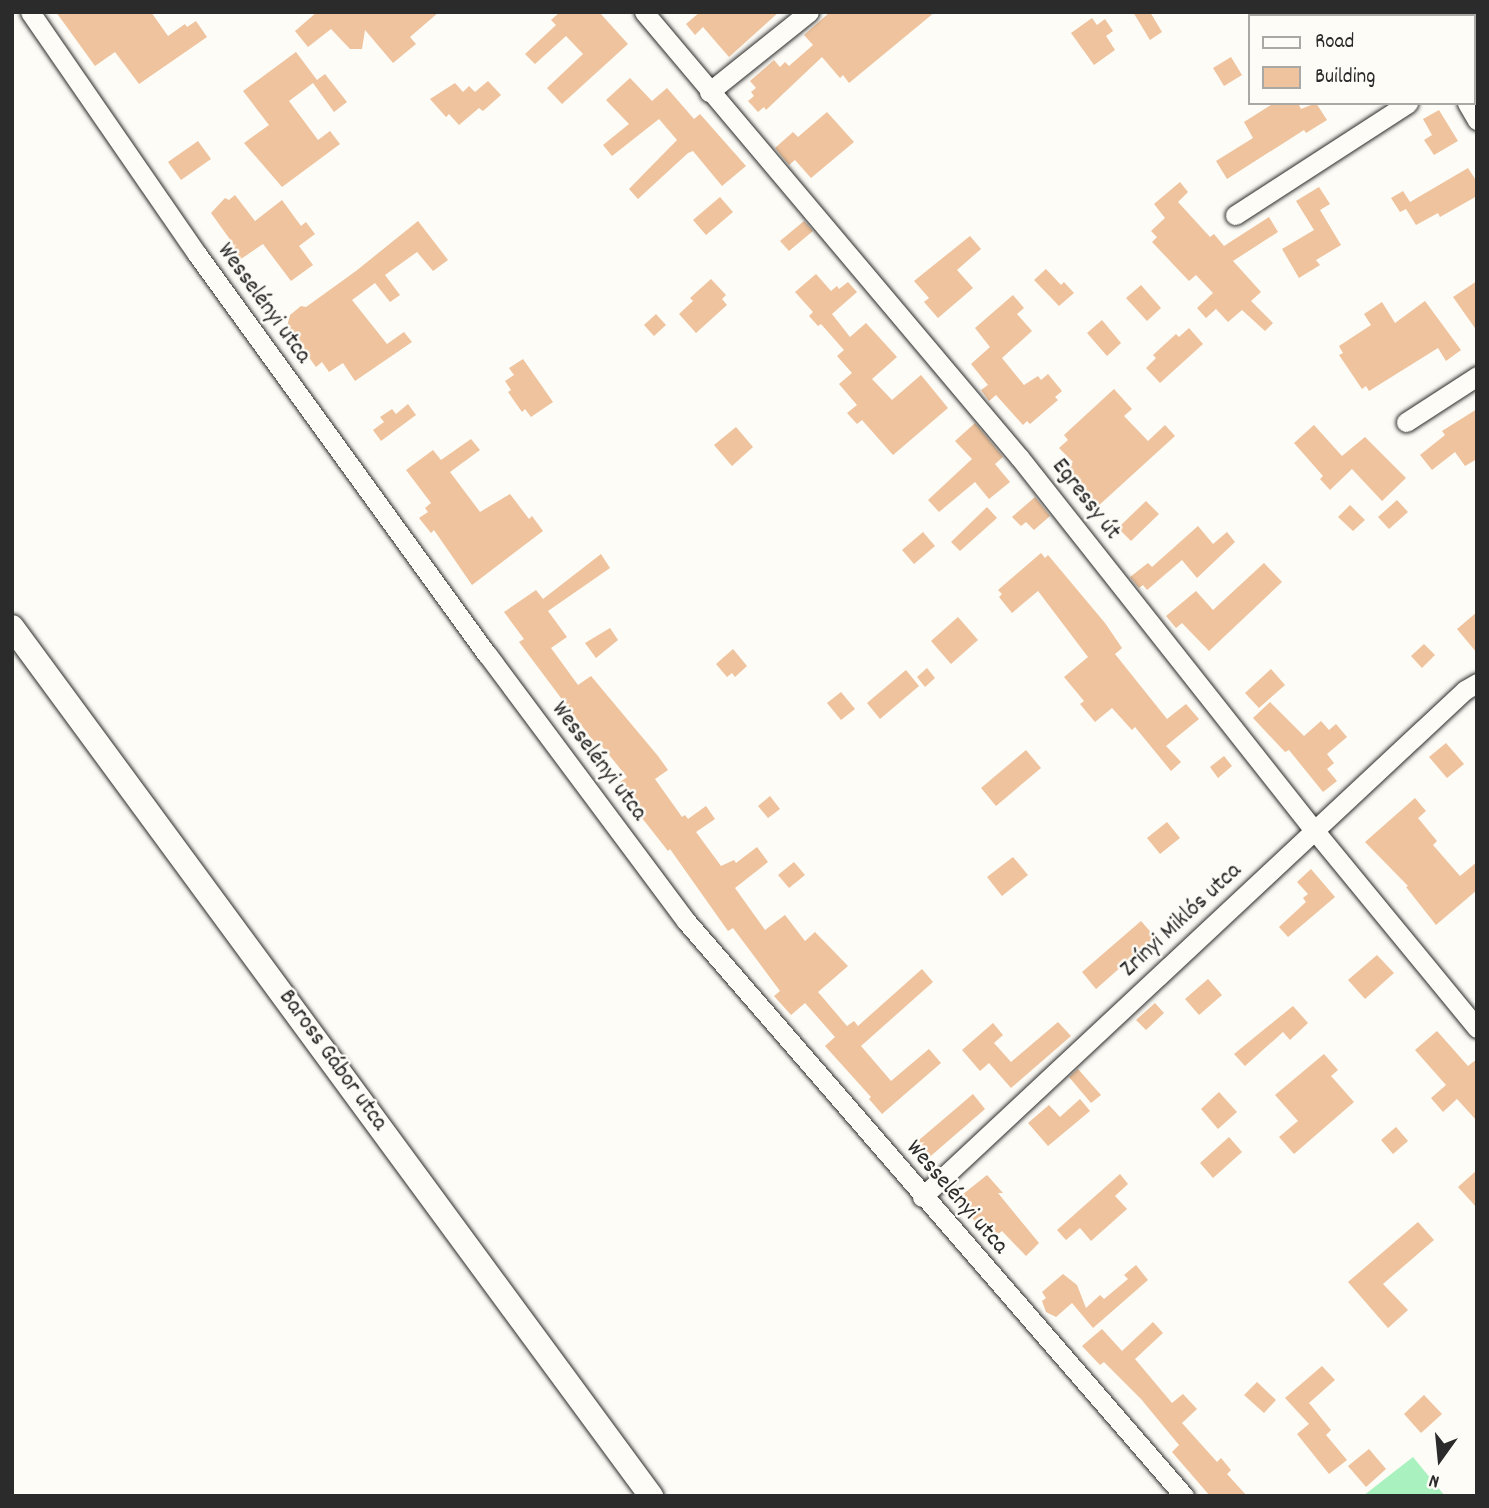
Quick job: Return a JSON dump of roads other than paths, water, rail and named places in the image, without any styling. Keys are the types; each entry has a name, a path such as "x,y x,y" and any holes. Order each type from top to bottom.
{"street":[{"name":"Wesselényi utca","path":"30,12 205,265 487,654 670,899 922,1197 1184,1496"},
{"name":"Egressy út","path":"644,12 1020,457 1315,831 1477,1028"},
{"path":"709,92 809,12"},
{"path":"1235,215 1406,105"},
{"path":"1406,422 1477,376"},
{"name":"Baross Gábor utca","path":"12,627 651,1496"},
{"name":"Zrínyi Miklós utca","path":"922,1197 1465,690 1477,683"}]}
